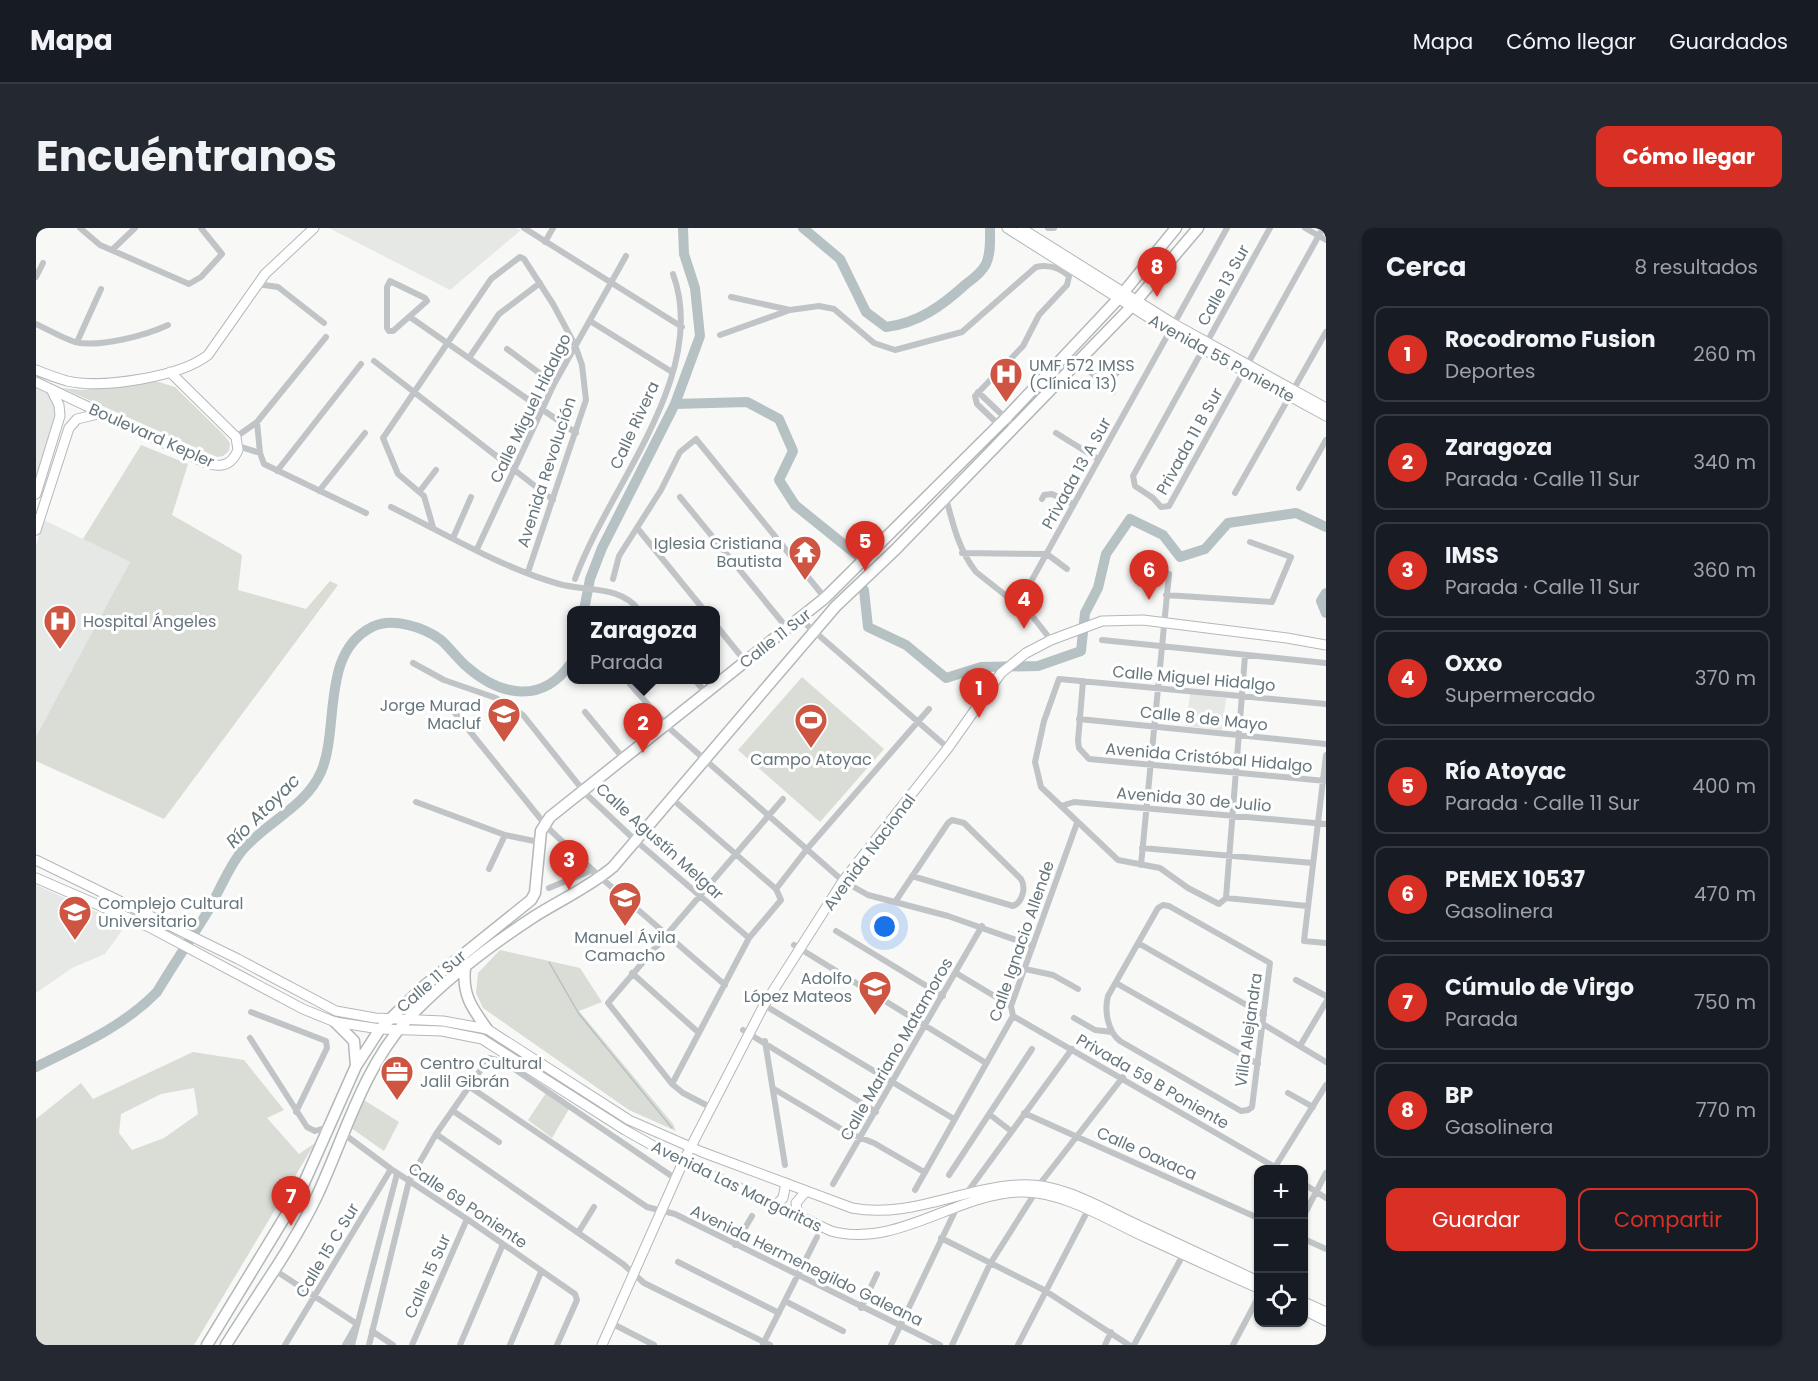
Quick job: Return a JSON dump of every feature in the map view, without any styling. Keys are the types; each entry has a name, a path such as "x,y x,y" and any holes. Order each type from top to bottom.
{"main road":[{"path":"170,372 208,355 273,264 314,228"},
{"name":"Avenida 55 Poniente","path":"1007,228 1025,233 1133,304 1291,393 1326,416"},
{"name":"Calle 11 Sur","path":"720,682 825,598 1002,421 1121,295 1176,228"},
{"name":"Calle 11 Sur","path":"226,1345 315,1200 371,1072 407,1020 465,968 533,917 597,874 635,840 813,632 1133,304 1198,228"},
{"name":"Boulevard Kepler","path":"36,370 68,381 93,384 170,372 237,442 230,462 223,466 214,466 36,382"},
{"path":"49,488 37,490 60,416 59,405 51,389"},
{"name":"Avenida 55 Poniente","path":"1291,393 1326,408"},
{"path":"36,530 69,428 77,419 102,413"},
{"name":"Avenida Nacional","path":"602,1345 676,1179 688,1145 762,1003 841,880 999,672 1025,652 1050,638 1101,619 1163,620 1288,633 1326,640"},
{"name":"Avenida Nacional","path":"1163,620 1326,645"},
{"name":"Calle 11 Sur","path":"207,1345 300,1192 356,1066 380,1029 424,986 531,900 535,893 539,842 546,826 583,790 717,684"},
{"name":"Avenida Las Margaritas","path":"36,860 155,917 336,1011 388,1019 444,1021 487,1029 629,1120 852,1208 876,1211 899,1209 1002,1186 1072,1195 1254,1279"},
{"name":"Avenida Las Margaritas","path":"36,878 149,927 303,1009 335,1022 380,1029 442,1031 482,1039 625,1130 683,1162 831,1231 865,1236 888,1231 957,1207 1008,1193 1037,1189 1254,1286"},
{"path":"465,968 463,984 466,997 487,1029"},
{"path":"424,986 435,993"},
{"path":"335,1022 354,1041 356,1066"},
{"path":"775,1206 783,1198 786,1183"},
{"path":"798,1216 796,1203 806,1191"},
{"path":"1308,1304 1326,1312"},
{"path":"1308,1312 1326,1321"}],"street":[{"path":"80,228 92,240 189,284 201,277 222,254 201,228"},
{"path":"112,250 135,228"},
{"path":"524,228 613,281 682,327"},
{"path":"545,242 553,228"},
{"path":"1048,228 1054,228"},
{"name":"Privada 13 A Sur","path":"1018,605 1227,228"},
{"name":"Calle 13 Sur","path":"1165,507 1161,507 1132,482 1133,476 1270,228"},
{"path":"1305,228 1326,240"},
{"name":"Privada 11 B Sur","path":"1165,507 1169,506 1323,228"},
{"name":"Calle Miguel Hidalgo","path":"477,549 554,384 626,256"},
{"name":"Avenida Revolución","path":"447,344 491,279 516,259 524,259 575,345 582,365 586,400 528,572"},
{"path":"36,278 43,263"},
{"path":"720,335 790,310 819,306 834,309 882,348 895,350 909,348 962,332 1036,267 1050,266 1069,276 1067,285 1039,315 1023,346 978,392 1012,430"},
{"name":"Calle Rivera","path":"575,579 591,538 646,436 672,372 682,327 679,292 673,274"},
{"path":"390,281 427,301 411,317 393,331 389,331 387,287 390,281"},
{"path":"257,284 279,287 324,323"},
{"path":"469,358 499,314 540,284"},
{"path":"77,342 101,289"},
{"path":"731,297 790,310"},
{"path":"411,317 576,433"},
{"path":"590,321 672,372"},
{"path":"36,324 77,342 99,343 153,331 168,325"},
{"path":"1235,494 1326,332"},
{"path":"260,453 237,442 257,422 326,337"},
{"path":"433,527 420,491 398,474 382,438 447,344"},
{"path":"507,349 554,384"},
{"path":"374,361 412,393 553,500"},
{"path":"1078,361 1113,392"},
{"path":"277,471 362,364"},
{"path":"1106,385 1125,364"},
{"path":"257,422 260,453 264,464 366,513"},
{"path":"320,491 365,433"},
{"path":"1056,433 1098,459"},
{"path":"613,579 619,556 638,529 680,452 696,439 825,598"},
{"path":"1299,488 1326,440"},
{"path":"420,491 436,470"},
{"path":"1042,500 1044,495 1052,494 1073,504"},
{"path":"453,538 471,497"},
{"path":"680,497 787,628"},
{"path":"946,498 963,553 976,572 1018,605 1050,638"},
{"path":"391,507 453,538 557,584 607,591 629,600 635,606"},
{"path":"638,529 701,606"},
{"path":"1166,595 1272,602 1291,557 1251,542"},
{"path":"963,553 1047,554 1067,569"},
{"path":"1141,865 1169,574"},
{"path":"799,618 945,746"},
{"path":"720,630 745,661"},
{"path":"1102,640 1326,663"},
{"path":"1061,806 1118,860 1160,868 1188,888 1219,904 1226,898 1245,656"},
{"name":"Calle Agustín Melgar","path":"413,663 444,680 509,704 523,715 583,790 635,840 749,938"},
{"name":"Calle Miguel Hidalgo","path":"1061,806 1041,787 1035,762 1044,721 1059,679 1326,704"},
{"path":"1079,719 1083,681"},
{"path":"630,684 666,725 841,880 868,895 982,926 1033,946"},
{"path":"698,684 706,693"},
{"path":"776,889 807,849 929,709"},
{"path":"585,711 623,758"},
{"path":"454,713 546,826 597,874 725,985"},
{"name":"Calle 8 de Mayo","path":"1079,719 1326,744"},
{"name":"Avenida Cristóbal Hidalgo","path":"1079,719 1079,748 1089,759 1324,781"},
{"path":"1326,755 1304,941 1326,943"},
{"path":"670,798 776,889 781,900 749,938 672,1084"},
{"path":"708,1106 672,1084 608,1003 783,799"},
{"path":"416,802 505,835 539,842"},
{"name":"Avenida 30 de Julio","path":"1061,806 1074,802 1326,824"},
{"path":"895,902 912,876 952,820 964,823 1021,879 1024,890 1020,901 1013,906 912,876"},
{"name":"Calle Ignacio Allende","path":"915,1190 1013,1016 1011,1006 1077,823"},
{"path":"489,869 505,835"},
{"path":"1142,848 1313,863"},
{"path":"549,888 597,874"},
{"path":"1226,898 1307,906"},
{"name":"Villa Alejandra","path":"1112,1032 1120,1041 1246,1111 1251,1107 1270,968 1268,960 1212,932 1169,906 1163,905 1158,908 1138,943"},
{"name":"Calle Mariano Matamoros","path":"833,1184 893,1084 982,926"},
{"path":"836,931 943,996"},
{"path":"1074,1018 1095,1030 1112,1032 1106,1003 1138,943 1264,1015"},
{"path":"796,947 986,1063"},
{"path":"1025,969 1053,975 1078,989"},
{"path":"632,973 699,1033"},
{"path":"956,973 1011,1006"},
{"path":"1296,980 1326,996"},
{"path":"1116,983 1258,1064"},
{"path":"1300,1046 1326,1002"},
{"path":"762,1003 954,1119"},
{"path":"251,1012 326,1041 327,1048 296,1112"},
{"name":"Privada 59 B Poniente","path":"1013,1016 1123,1077 1272,1165"},
{"path":"1263,1024 1326,1062"},
{"path":"746,1031 876,1112"},
{"path":"250,1038 296,1112 310,1129 315,1131 329,1126"},
{"path":"765,1041 785,1165"},
{"path":"949,1174 1032,1049"},
{"path":"966,1195 1072,1049"},
{"path":"369,1345 409,1181 436,1134 489,1058 504,1062 676,1179"},
{"path":"952,1345 990,1264 1037,1189 1076,1135 1123,1077"},
{"path":"1279,1165 1326,1085"},
{"name":"Avenida Hermenegildo Galeana","path":"470,1087 647,1207 675,1214 861,1308 940,1345"},
{"path":"774,1089 924,1172"},
{"path":"1288,1093 1313,1107"},
{"path":"453,1111 499,1142"},
{"name":"Calle Oaxaca","path":"1024,1113 1254,1216"},
{"path":"988,1114 1011,1131"},
{"name":"Calle 69 Poniente","path":"344,1134 398,1174 467,1219 577,1297 557,1345"},
{"path":"436,1134 578,1233 644,1283 766,1344 817,1237"},
{"name":"Calle 15 C Sur","path":"285,1345 391,1169"},
{"path":"1308,1207 1326,1173"},
{"path":"352,1345 398,1174"},
{"path":"1308,1186 1325,1196"},
{"path":"578,1233 594,1207"},
{"path":"891,1345 957,1207"},
{"path":"1018,1345 1044,1290 1088,1210"},
{"path":"735,1245 752,1216"},
{"name":"Calle 15 Sur","path":"412,1345 467,1219"},
{"path":"941,1238 1044,1290 1129,1345"},
{"path":"1308,1241 1326,1249"},
{"path":"460,1345 503,1244"},
{"path":"1134,1345 1183,1255"},
{"path":"678,1262 779,1313"},
{"path":"273,1269 357,1324"},
{"path":"510,1345 541,1272"},
{"path":"861,1308 877,1274"},
{"path":"785,1301 843,1331"},
{"path":"1233,1345 1254,1306"},
{"path":"611,1323 654,1345"},
{"path":"345,1345 357,1324"},
{"path":"372,1331 393,1345"},
{"path":"1105,1345 1111,1332"}],"shaded area":[{"path":"329,228 514,228 521,230 450,290"},
{"path":"152,380 175,387 224,435 230,443 229,451 217,457 62,388 82,390"},
{"path":"36,388 51,395 55,402 57,417 36,478"},
{"path":"141,445 188,464 172,515 242,555 238,590 306,609 330,581 338,585 164,819 36,761 36,737 130,562 83,539"},
{"name":"Hospital Ángeles","path":"44,520 130,562 36,739 36,545"},
{"name":"Campo Atoyac","path":"802,677 884,749 820,822 738,750"},
{"path":"1190,694 1226,698 1222,730 1186,726"},
{"name":"Complejo Cultural Universitario","path":"36,885 126,925 105,954 72,968 36,993"},
{"path":"500,950 580,968 602,1002 579,1011 673,1124 676,1131 629,1110 483,1008 476,993 478,973"},
{"path":"193,1052 244,1060 284,1110 267,1118 299,1154 315,1143 194,1345 36,1345 36,1119 81,1083 93,1099","holes":["194,1088 198,1114 164,1138 132,1150 119,1133 121,1114 161,1094"]},
{"path":"546,1093 569,1109 552,1138 528,1120"},
{"path":"364,1100 399,1122 384,1151 351,1128"}],"waterway":[{"name":"Río Atoyac","path":"585,606 590,579 602,548 675,404 700,336 695,288 684,254 683,228"},
{"name":"Río Atoyac","path":"803,228 840,259 866,312 886,327 909,322 930,312 977,275 988,260 990,228"},
{"name":"Río Atoyac","path":"675,404 747,402 779,419 793,451 779,480 795,505 857,555"},
{"name":"Río Atoyac","path":"864,590 868,627 906,645 946,678 981,667 1038,666 1081,651 1085,613 1098,588 1106,554 1130,519 1163,535 1180,557 1205,549 1228,523 1296,513 1326,527"},
{"name":"Río Atoyac","path":"1326,593 1321,601 1326,613"},
{"name":"Río Atoyac","path":"36,1067 115,1026 157,992 208,911 241,852 261,832 295,805 314,785 327,754 338,673 345,654 356,639 380,624 408,625 426,631 441,640 479,676 493,684 521,692 548,685 567,668"},
{"path":"549,962 579,1014 672,1128"}],"place":[{"name":"BP","path":"1157,297"},
{"name":"UMF 572 IMSS (Clínica 13)","path":"1006,403"},
{"name":"Río Atoyac","path":"865,571"},
{"name":"Iglesia Cristiana Bautista","path":"805,581"},
{"name":"PEMEX 10537","path":"1149,600"},
{"name":"Oxxo","path":"1024,629"},
{"name":"Hospital Ángeles","path":"60,650"},
{"name":"Rocodromo Fusion","path":"979,718"},
{"name":"Jorge Murad Macluf","path":"504,743"},
{"name":"Campo Atoyac","path":"811,749"},
{"name":"Zaragoza","path":"643,753"},
{"name":"IMSS","path":"569,890"},
{"name":"Manuel Ávila Camacho","path":"625,927"},
{"name":"Complejo Cultural Universitario","path":"75,941"},
{"name":"Adolfo López Mateos","path":"875,1016"},
{"name":"Centro Cultural Jalil Gibrán","path":"397,1101"},
{"name":"Cúmulo de Virgo","path":"291,1226"}]}
